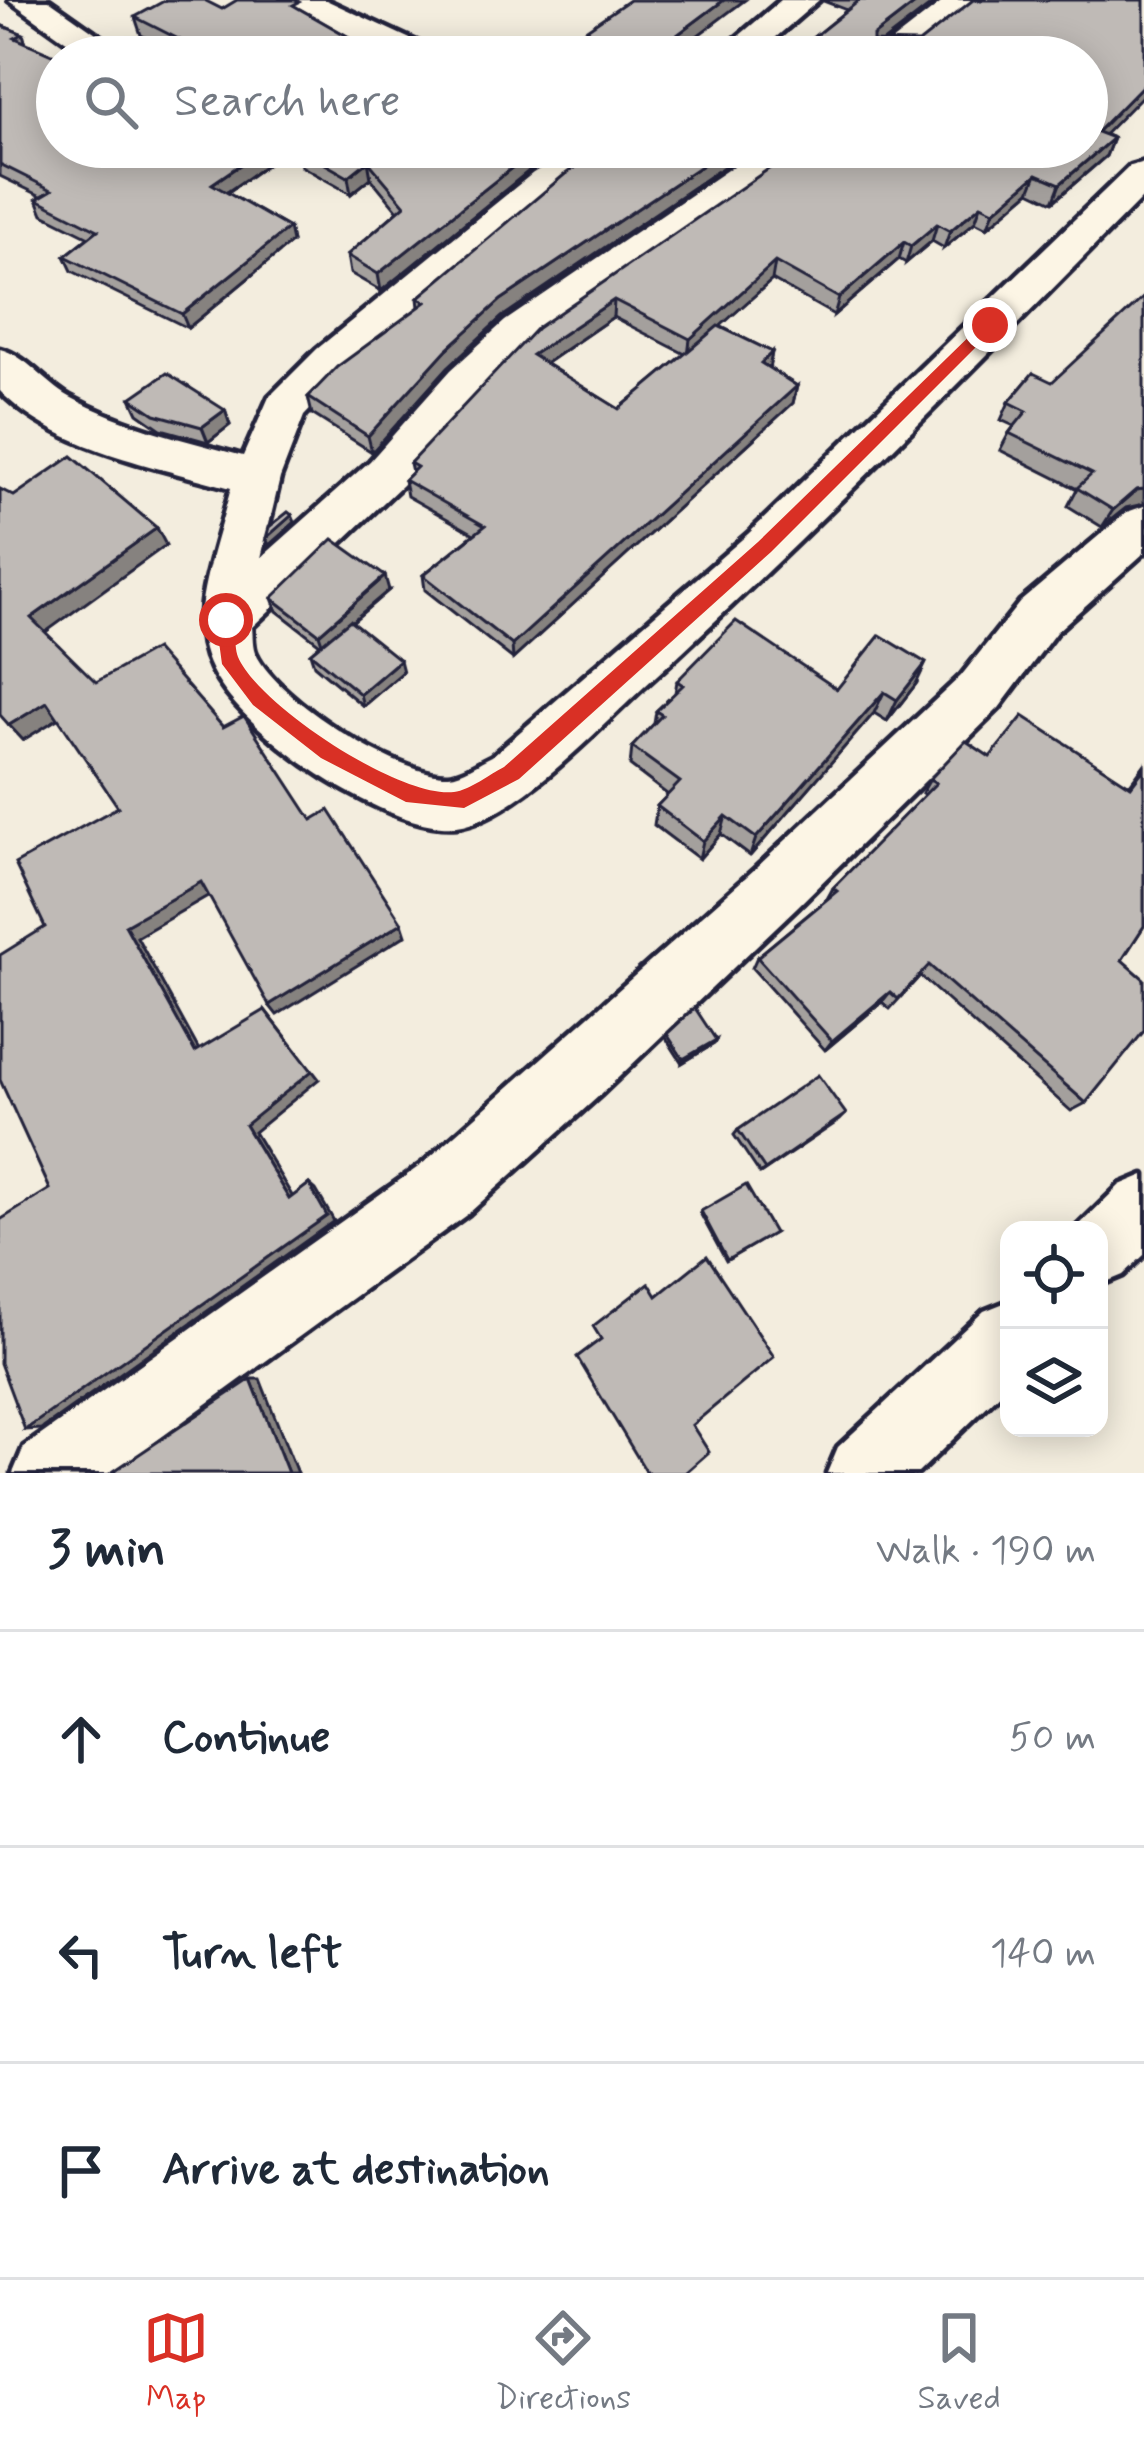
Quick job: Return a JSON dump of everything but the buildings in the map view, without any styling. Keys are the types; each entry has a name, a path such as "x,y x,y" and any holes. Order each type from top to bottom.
{"street":[{"path":"26,0 80,36"},
{"path":"299,0 377,36"},
{"path":"758,36 802,0"},
{"path":"918,36 966,0"},
{"path":"569,168 547,181 332,360 285,408 256,478 225,603 229,658 260,699 328,752 406,793 457,801 512,773 765,547 1144,174"},
{"path":"226,620 386,472 466,381 520,331 758,168"},
{"path":"0,364 44,404 114,433 256,478"},
{"path":"50,1473 445,1189 578,1073 980,692 1038,617 1144,526"},
{"path":"1108,1243 1144,1209"},
{"path":"864,1473 1000,1345"}],"route":[{"path":"226,620 229,658 260,699 328,752 406,793 457,801 512,773 765,547 990,325"}]}
